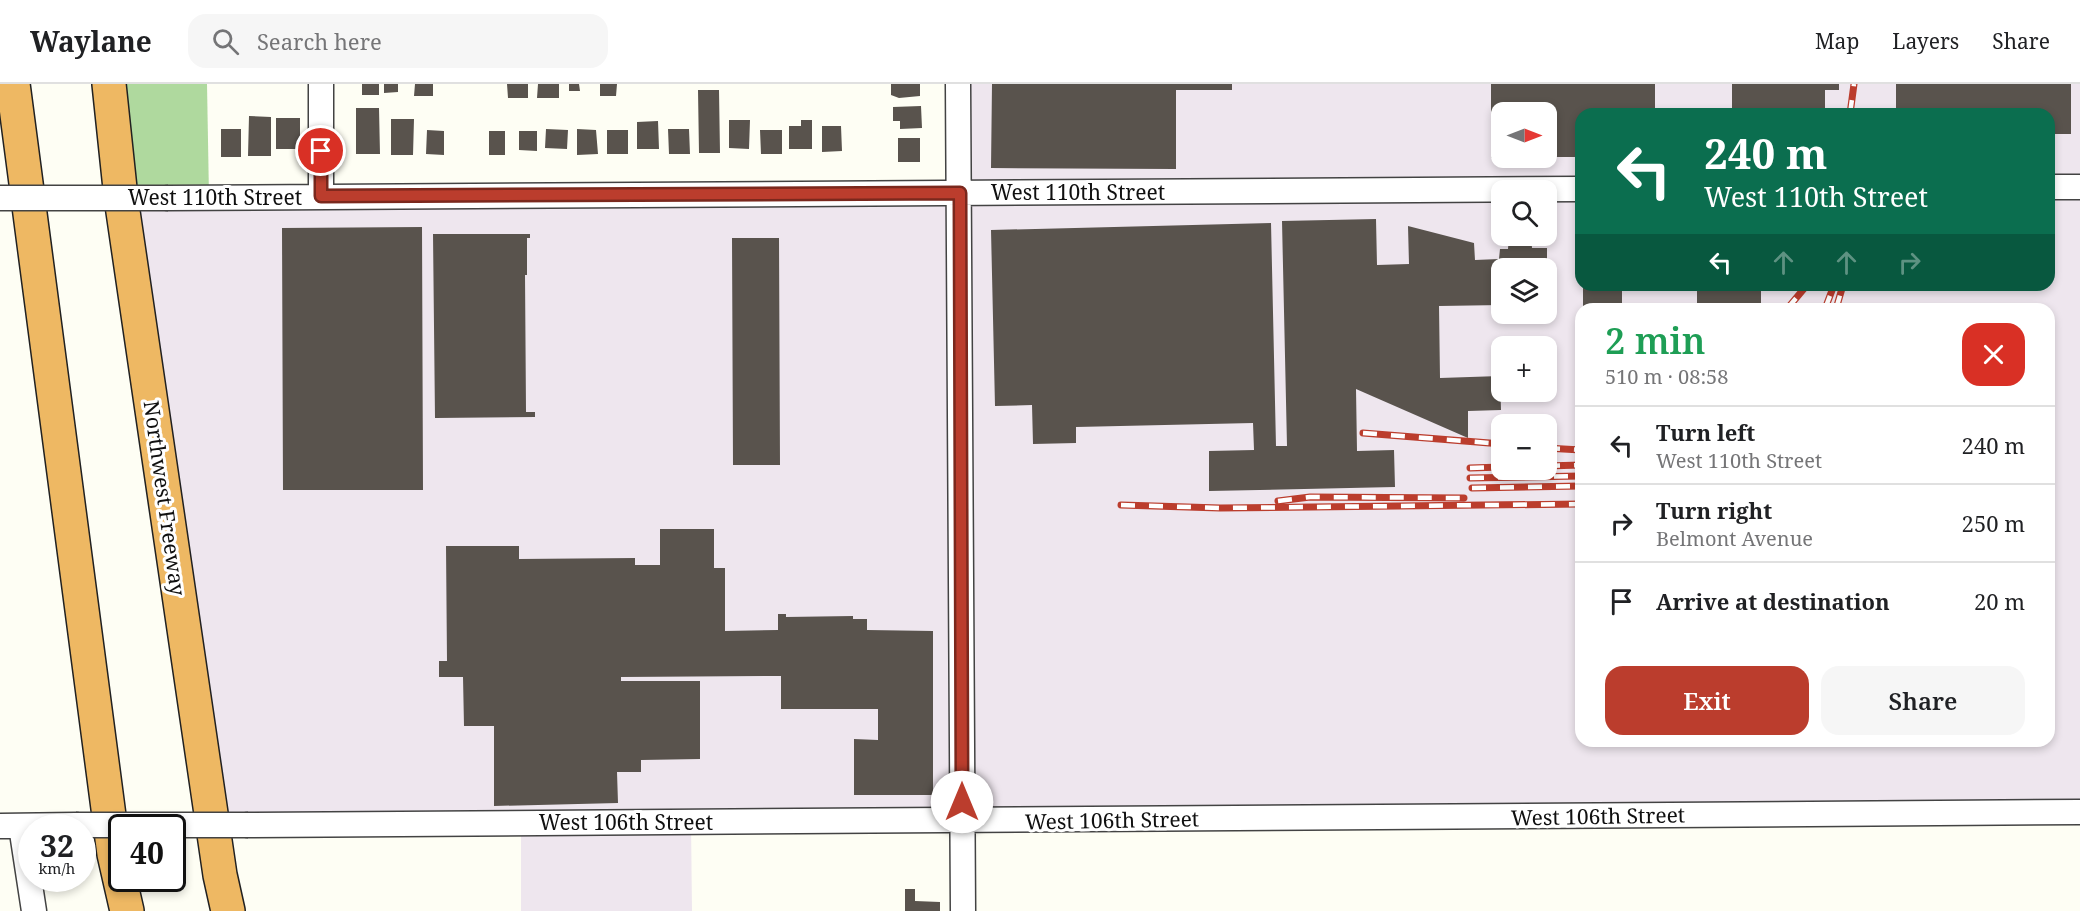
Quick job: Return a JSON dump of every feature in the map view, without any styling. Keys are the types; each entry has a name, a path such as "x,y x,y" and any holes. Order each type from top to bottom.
{"highway":[{"path":"13,84 109,814"},
{"name":"Northwest Freeway","path":"111,84 121,198 220,875 230,911"},
{"path":"114,892 114,911"},
{"path":"123,892 127,911"}],"street":[{"path":"321,84 321,196"},
{"path":"958,84 963,911"},
{"path":"2055,187 2080,187"},
{"name":"West 110th Street","path":"0,198 1575,189"},
{"name":"West 106th Street","path":"11,826 962,822 2080,812"},
{"path":"11,826 34,911"}],"shaded area":[{"path":"958,84 2080,84 2080,812 691,822 692,911 521,911 521,824 217,826 121,198 960,193"}],"green space":[{"path":"113,84 207,84 209,197 121,198"}],"building":[{"path":"362,84 379,84 379,95 362,95"},
{"path":"384,84 398,84 398,92 384,93"},
{"path":"415,84 433,84 433,96 414,96"},
{"path":"507,84 528,84 528,98 508,98"},
{"path":"538,84 559,84 559,98 537,98"},
{"path":"569,84 579,84 580,91 569,91"},
{"path":"600,84 617,84 616,96 600,96"},
{"path":"891,84 920,84 920,96 899,98 891,95"},
{"path":"992,84 1232,84 1232,90 1176,90 1176,169 991,168"},
{"path":"1491,84 1655,84 1655,108 1575,108 1575,157 1557,157 1557,102 1491,102"},
{"path":"1732,84 1839,84 1839,90 1825,90 1825,108 1732,108"},
{"path":"1896,84 2071,84 2071,134 2055,134 2055,108 1896,108"},
{"path":"698,90 719,90 720,153 699,153"},
{"path":"921,106 922,128 900,129 900,121 893,121 893,107"},
{"path":"356,108 379,108 380,154 356,154"},
{"path":"249,116 271,117 271,156 248,156"},
{"path":"276,118 300,118 300,149 276,149"},
{"path":"391,119 414,119 413,155 391,155"},
{"path":"729,120 750,120 749,149 729,148"},
{"path":"801,120 812,120 812,149 789,149 789,126 801,126"},
{"path":"658,121 659,149 637,149 637,122"},
{"path":"822,126 841,126 842,151 822,152"},
{"path":"221,129 241,129 241,157 221,157"},
{"path":"546,129 568,130 567,149 545,148"},
{"path":"577,129 596,130 598,154 577,155"},
{"path":"668,129 689,129 690,154 669,154"},
{"path":"427,130 444,131 444,155 426,154"},
{"path":"607,130 628,130 628,154 607,154"},
{"path":"760,130 782,130 782,154 761,154"},
{"path":"489,131 505,131 505,155 489,155"},
{"path":"519,131 537,131 537,151 519,150"},
{"path":"898,138 920,138 920,162 898,162"},
{"path":"1376,219 1377,265 1409,264 1408,226 1474,243 1475,260 1491,259 1491,305 1439,306 1440,378 1491,376 1491,402 1501,402 1501,410 1468,411 1468,438 1356,389 1357,451 1394,450 1395,487 1209,491 1209,451 1254,450 1253,423 1076,427 1076,443 1033,444 1032,405 995,406 991,230 1271,223 1276,446 1287,446 1282,221"},
{"path":"422,227 423,490 283,490 282,228"},
{"path":"433,234 530,234 530,238 527,238 527,275 525,275 526,412 535,412 535,417 435,418"},
{"path":"732,238 779,238 780,465 733,465"},
{"path":"1508,246 1547,248 1547,258 1499,258 1500,249 1508,249"},
{"path":"1583,291 1622,291 1622,303 1583,303"},
{"path":"1697,291 1761,291 1761,303 1697,303"},
{"path":"660,529 714,529 714,568 725,568 725,631 778,630 778,614 786,614 786,617 853,616 853,619 867,619 867,630 933,631 933,795 854,795 854,739 878,740 878,709 781,709 781,676 621,677 621,681 700,681 700,759 641,760 641,772 617,772 618,803 494,806 494,726 464,726 463,677 439,677 439,661 447,661 446,546 519,546 519,559 635,558 635,565 660,565"},
{"path":"905,889 915,889 915,901 940,902 940,911 905,911"}],"railway":[{"path":"1851,108 1854,84"},
{"path":"1792,303 1802,291"},
{"path":"1827,303 1832,291"},
{"path":"1838,303 1841,291"},
{"path":"1363,433 1491,443"},
{"path":"1557,449 1575,450"},
{"path":"1557,466 1575,465"},
{"path":"1470,468 1491,467"},
{"path":"1470,478 1575,476"},
{"path":"1472,488 1575,486"},
{"path":"1278,501 1310,497 1464,498"},
{"path":"1121,505 1220,508 1575,504"}],"route":[{"path":"321,151 321,196 960,193 962,802"}]}
